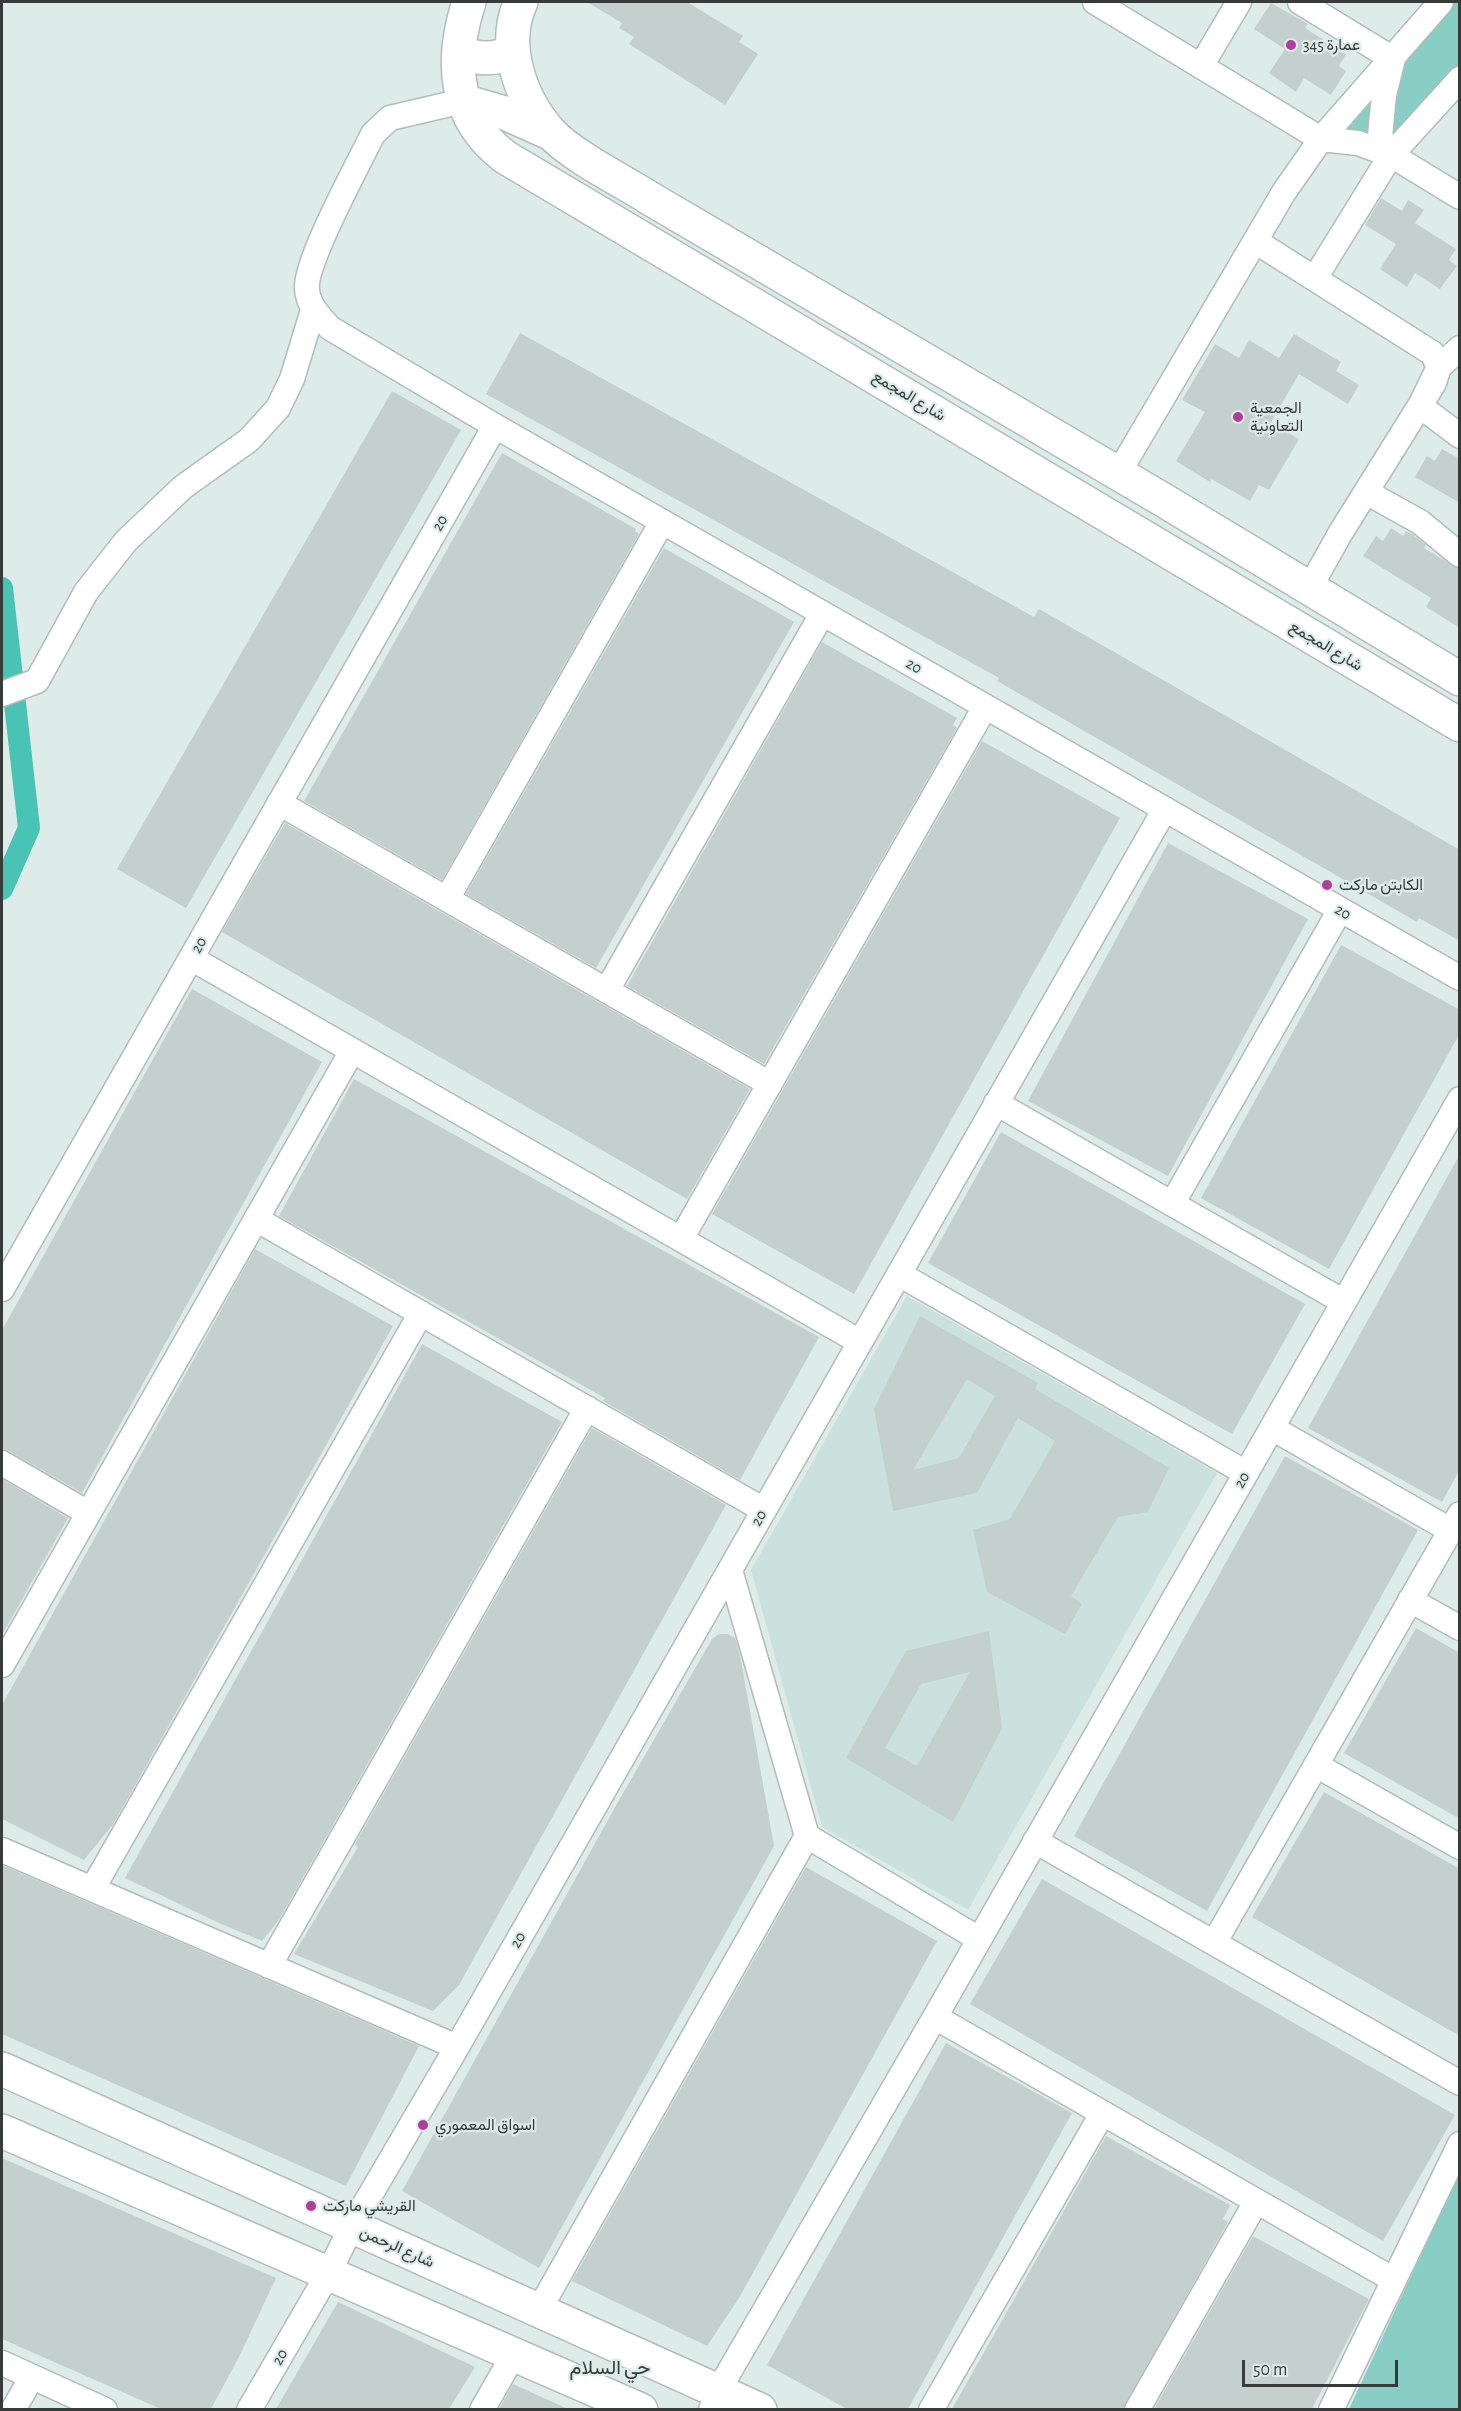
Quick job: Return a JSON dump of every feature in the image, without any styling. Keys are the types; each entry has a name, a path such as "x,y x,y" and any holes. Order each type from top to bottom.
{"street":[{"name":"شارع المجمع","path":"469,2 462,31 458,69 463,101 470,119 480,134 505,157 1460,725"},
{"path":"521,2 515,15 512,33 513,52 523,88 540,120 569,148 651,199 1160,498 1460,679"},
{"path":"1095,2 1321,139 1358,143 1391,155 1460,197"},
{"path":"1201,66 1239,2"},
{"path":"1300,2 1393,59"},
{"path":"1118,474 1284,192 1321,139 1441,2"},
{"path":"460,52 470,56 492,58 513,52"},
{"path":"1391,155 1380,136 1384,95 1393,59"},
{"path":"1315,278 1391,155 1460,79"},
{"path":"495,426 330,328 313,310 306,288 312,262 372,134 390,118 463,101 505,113 552,134"},
{"path":"1255,241 1432,353 1439,367"},
{"path":"2,694 36,681 86,592 126,541 183,487 249,440 278,408 292,379 313,310"},
{"path":"1309,589 1434,383 1439,367 1460,348"},
{"path":"1420,406 1460,436"},
{"name":"20","path":"2,1289 495,426 1460,978"},
{"path":"1366,492 1420,522 1460,555"},
{"path":"1140,535 1160,498"},
{"path":"447,899 663,522"},
{"path":"607,990 822,614"},
{"path":"681,1239 985,706"},
{"path":"279,803 770,1084"},
{"name":"20","path":"249,2409 1165,809"},
{"path":"1172,1204 1340,910"},
{"path":"191,958 860,1342"},
{"path":"2,1665 352,1051"},
{"name":"20","path":"715,2400 1460,1099"},
{"path":"996,1103 1344,1302"},
{"path":"256,1219 764,1510"},
{"path":"899,1274 1246,1473"},
{"path":"93,1887 421,1313"},
{"path":"268,1966 587,1408"},
{"path":"1214,1943 1455,1522 1272,1428"},
{"path":"2,1463 88,1513"},
{"path":"730,1570 807,1836 979,1939"},
{"path":"1410,1600 1460,1629"},
{"path":"1316,1765 1460,1847"},
{"path":"539,2310 807,1836"},
{"path":"1035,1841 1460,2083"},
{"path":"2,1850 93,1887 268,1966 457,2047"},
{"path":"934,2017 1394,2280"},
{"name":"شارع الرحمن","path":"2,2069 539,2310 715,2400 760,2409"},
{"path":"931,2409 1102,2114"},
{"path":"2,2131 641,2409"},
{"path":"1331,2409 1460,2144"},
{"path":"1137,2409 1256,2202"},
{"path":"483,2409 514,2354"},
{"path":"2,2363 105,2409"},
{"path":"13,2409 32,2377"}],"shaded area":[{"path":"1441,2 1459,2 1459,79 1391,155 1321,139"},
{"path":"907,1296 1217,1473 968,1910 822,1827 751,1570"},
{"path":"1459,2173 1459,2409 1349,2409"}],"building":[{"path":"587,2 687,2 743,36 739,42 758,54 725,105 629,44 634,37 619,28 622,23"},
{"name":"عمارة 345","path":"1271,3 1308,24 1305,28 1346,54 1339,66 1346,71 1331,95 1304,78 1296,92 1269,73 1285,49 1254,29"},
{"path":"1381,198 1402,211 1408,200 1424,210 1415,223 1456,249 1449,260 1457,266 1440,289 1415,273 1407,287 1380,269 1396,244 1365,225"},
{"path":"520,333 1034,617 1039,609 1460,850 1460,941 1419,918 1417,922 997,681 999,678 486,394"},
{"name":"الجمعية التعاونية","path":"1294,334 1341,362 1336,371 1359,385 1348,404 1299,374 1271,422 1299,439 1269,490 1259,485 1250,501 1211,479 1210,482 1176,461 1205,412 1182,400 1215,344 1239,358 1249,340 1279,358"},
{"path":"392,391 461,430 186,908 117,869"},
{"path":"1442,449 1460,459 1460,503 1415,477 1427,456 1435,461"},
{"path":"502,453 636,529 635,531 639,534 442,880 304,801"},
{"path":"1391,528 1403,536 1406,531 1412,534 1426,545 1424,548 1460,570 1460,628 1426,607 1431,598 1363,556 1376,536 1383,541"},
{"path":"664,548 794,622 596,968 466,894"},
{"path":"822,642 957,718 953,725 957,728 764,1064 627,986"},
{"path":"982,741 1120,818 854,1294 712,1214"},
{"path":"285,823 750,1089 687,1199 222,932"},
{"path":"1168,843 1308,919 1168,1176 1028,1101"},
{"path":"1341,945 1460,1010 1460,1033 1329,1269 1201,1198"},
{"path":"192,989 322,1062 82,1493 2,1449 2,1330"},
{"path":"354,1079 819,1337 740,1480 603,1401 605,1398 279,1216"},
{"path":"1001,1132 1305,1304 1232,1434 928,1263"},
{"path":"1460,1154 1460,1469 1442,1502 1308,1428"},
{"path":"255,1249 393,1326 114,1823 84,1860 2,1819 2,1705"},
{"path":"920,1316 1038,1383 1035,1389 1169,1468 1148,1512 1118,1517 1071,1596 1082,1604 1065,1634 987,1592 973,1530 1010,1519 1055,1441 1018,1418 977,1493 893,1511 874,1409","holes":["967,1379 995,1396 959,1458 913,1470"]},
{"path":"422,1344 562,1422 279,1920 262,1941 125,1878"},
{"path":"592,1428 726,1505 459,1985 433,2011 294,1954 358,1847 355,1844"},
{"path":"1285,1456 1418,1530 1207,1911 1074,1836"},
{"path":"2,1479 68,1518 2,1635"},
{"path":"1416,1628 1460,1653 1460,1819 1344,1753"},
{"path":"989,1631 1002,1728 953,1822 846,1758 906,1651","holes":["970,1672 917,1766 885,1748 921,1684"]},
{"path":"719,1634 728,1634 735,1638 740,1655 774,1846 539,2268 402,2191 618,1802 712,1639"},
{"path":"1324,1792 1460,1869 1460,2036 1252,1917"},
{"path":"2,1865 419,2046 346,2186 2,2034"},
{"path":"806,1867 937,1941 739,2298 707,2346 572,2281"},
{"path":"1042,1879 1455,2115 1383,2241 970,2004"},
{"path":"946,2043 1072,2113 908,2409 847,2409 767,2365"},
{"path":"1106,2136 1230,2205 1223,2219 1228,2222 1123,2409 952,2409"},
{"path":"2,2158 276,2278 240,2355 211,2409 161,2409 2,2339"},
{"path":"1253,2236 1369,2299 1312,2409 1154,2409"},
{"path":"338,2302 475,2367 449,2409 276,2409"},
{"path":"513,2384 568,2409 499,2409"}],"waterway":[{"path":"2,588 29,828 2,889"}],"place":[{"name":"عمارة 345","path":"1291,45"},
{"name":"الجمعية التعاونية","path":"1238,417"},
{"name":"الكابتن ماركت","path":"1327,885"},
{"name":"اسواق المعموري","path":"423,2125"},
{"name":"القريشي ماركت","path":"311,2206"}],"district":[{"name":"حي السلام","path":"610,2368"}]}
